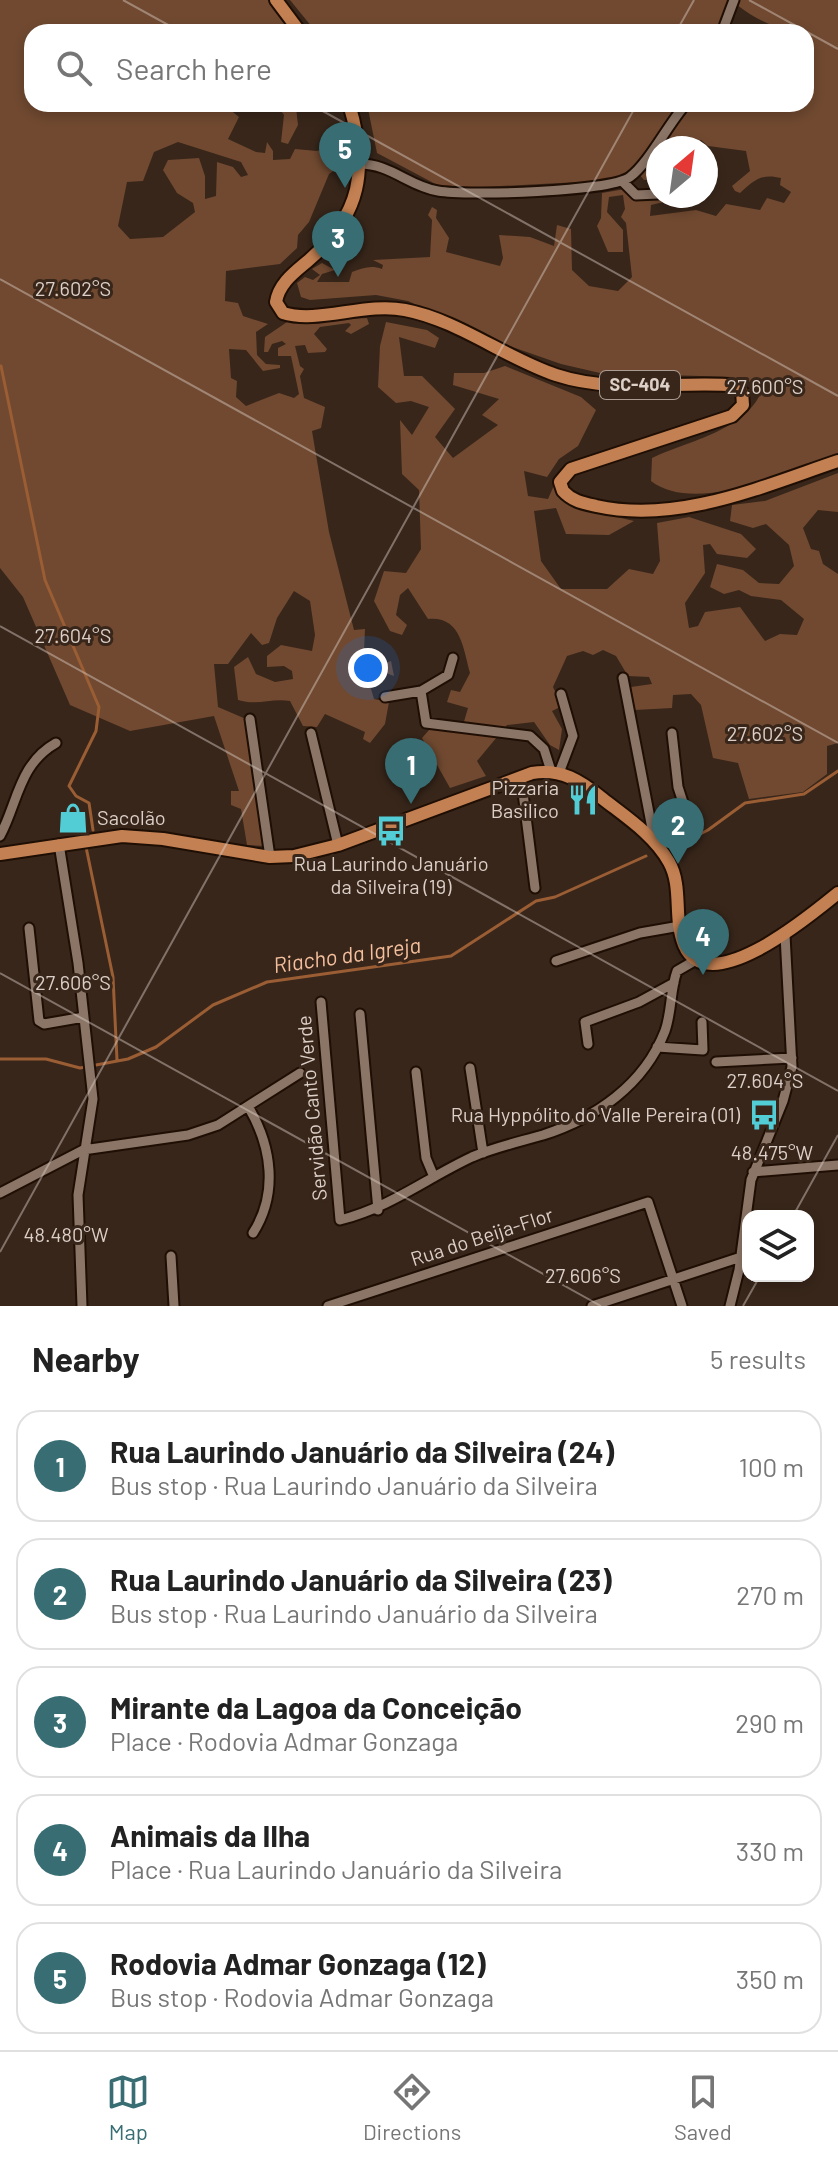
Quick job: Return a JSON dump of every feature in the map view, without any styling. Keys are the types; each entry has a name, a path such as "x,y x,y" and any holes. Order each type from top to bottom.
{"main road":[{"path":"276,0 294,24"},
{"name":"SC-404","path":"350,112 358,164 352,211 332,240 281,287 276,302 283,313 299,316 371,306 394,308 425,316 530,365 570,379 609,385 727,385 742,392 743,405 732,416 571,469 560,482 568,497 622,511 664,510 732,496 838,461"},
{"path":"0,854 105,837 142,837 270,857 294,856 338,845 521,777 555,772 582,783 657,845 674,872 684,945 696,960 704,963 725,962 785,935 838,893"}],"street":[{"path":"725,24 734,0"},
{"path":"358,164 384,166 439,192 582,190 623,182 634,174 679,112"},
{"path":"623,182 636,195 646,195"},
{"path":"385,697 421,691 448,675 453,658"},
{"path":"623,678 657,845 689,821 678,787 672,733"},
{"path":"421,691 426,723 530,736 544,749 555,772"},
{"path":"555,772 573,736 561,694"},
{"path":"250,719 270,857"},
{"path":"311,733 338,845"},
{"path":"0,836 13,812 25,772 41,752 56,743"},
{"path":"521,777 535,888"},
{"path":"59,844 92,1087 77,1225 82,1306"},
{"path":"556,961 640,933 680,926"},
{"path":"29,928 39,1021 44,1024 84,1017"},
{"path":"730,1306 741,1257 753,1172 783,1101 792,1058 785,935"},
{"path":"588,1044 585,1022 639,1002 674,983 677,971 696,960"},
{"name":"Servidão Canto Verde","path":"321,1002 340,1220 378,1210 483,1153 566,1127 602,1109 634,1079 657,1047 667,1024 674,983"},
{"path":"360,1014 378,1210"},
{"path":"657,1047 703,1050 702,1022"},
{"path":"716,1062 792,1058"},
{"path":"470,1068 483,1153"},
{"path":"416,1072 426,1158 434,1177"},
{"path":"0,1193 83,1150 205,1131 249,1108 300,1073"},
{"path":"249,1108 265,1141 270,1192 263,1217 253,1233"},
{"path":"753,1172 838,1165"},
{"name":"Rua do Beija-Flor","path":"328,1306 648,1202 673,1279"},
{"path":"171,1256 174,1306"},
{"path":"592,1306 741,1257"},
{"path":"673,1279 682,1306"}],"shaded area":[{"path":"0,0 268,0 286,24 24,24 24,112 233,112 239,117 228,139 265,153 267,142 273,151 273,160 290,159 295,149 317,151 333,145 343,149 343,164 329,174 309,222 298,235 297,248 280,264 226,271 225,301 238,303 243,316 268,324 256,332 257,355 266,364 280,365 280,368 263,371 246,350 229,349 231,378 237,381 236,397 246,406 279,393 294,398 299,394 291,356 278,356 278,348 286,344 282,341 272,344 268,352 264,352 265,337 287,322 367,318 369,324 351,334 345,331 351,325 349,323 320,327 314,334 327,349 325,352 308,353 305,345 295,346 300,366 304,369 300,376 304,398 325,407 321,428 312,431 329,532 354,630 365,629 364,651 375,667 391,661 394,676 380,671 368,679 374,699 389,702 385,724 370,743 363,739 365,732 325,714 317,727 303,726 290,701 238,700 234,667 248,657 256,674 275,682 293,679 292,671 284,666 267,667 267,656 281,645 312,651 315,635 310,601 294,591 277,618 269,643 262,645 251,633 228,664 214,664 218,707 246,719 265,846 247,845 241,809 231,805 231,791 239,791 214,716 130,731 70,705 23,597 0,568","holes":["178,142 241,162 248,175 241,177 233,167 217,162 216,196 205,199 205,176 199,158 168,160 163,170 177,193 193,203 195,212 163,237 130,239 118,226 127,182 143,181 154,152"]},
{"path":"290,0 729,0 720,24 310,24"},
{"path":"739,0 838,0 838,456 743,487 692,494 669,490 651,481 652,458 715,433 744,415 762,390 754,383 732,377 600,373 561,364 495,341 408,301 376,295 310,300 301,297 297,283 305,277 313,280 320,275 312,269 322,263 335,270 322,274 317,282 349,282 352,272 371,267 382,269 383,265 373,260 430,257 432,220 428,215 432,207 437,210 436,218 449,238 446,252 500,266 503,258 499,235 530,237 554,246 557,225 571,229 572,270 589,286 618,291 632,277 626,223 621,217 625,209 623,195 609,197 607,212 623,230 623,252 608,252 597,226 601,218 602,193 625,189 646,193 646,208 651,208 650,216 696,210 716,216 726,204 760,210 767,198 784,203 791,192 780,185 781,178 763,177 740,193 735,191 732,186 750,171 746,151 718,147 718,136 662,136 684,112 814,112 814,24 769,24 737,5"},
{"path":"282,112 297,112 298,125 288,144 281,142"},
{"path":"369,112 673,112 656,136 646,136 646,151 617,180 441,187 377,153"},
{"path":"646,161 646,180 638,173"},
{"path":"386,322 427,330 439,338 435,348 399,337 404,376 422,376 455,409 435,437 453,458 498,425 482,415 499,399 453,385 454,373 484,373 505,366 581,397 596,410 578,446 559,459 547,477 524,471 528,496 548,499 555,483 560,499 574,507 634,521 609,535 566,534 556,508 534,511 541,561 561,589 607,589 629,569 653,574 660,561 657,523 689,517 741,534 756,549 747,558 717,554 710,544 703,545 705,573 685,603 689,628 698,626 705,612 740,607 765,641 780,634 797,635 804,619 781,600 751,596 739,590 724,594 710,587 717,564 743,570 759,583 779,584 794,566 789,545 766,524 753,528 730,521 732,505 765,501 838,473 838,512 818,510 803,528 811,549 819,551 823,564 838,574 838,743 827,746 827,774 803,792 749,799 738,763 713,758 701,705 691,694 673,695 672,708 635,710 631,687 652,684 649,677 628,676 616,656 603,650 593,655 583,651 567,656 553,687 562,706 552,711 562,729 559,750 550,745 534,722 507,725 477,761 486,776 450,788 422,738 437,721 463,725 468,708 447,702 451,690 460,692 470,673 459,636 448,623 428,619 408,588 400,595 396,615 407,625 402,635 390,631 374,601 384,571 406,573 421,549 419,490 402,474 400,420 412,435 429,407 411,401 396,403 378,387 380,346"}],"waterway":[{"path":"1,366 45,580 99,707 96,731 69,786 76,796 89,803 93,830"},
{"name":"Riacho da Igreja","path":"675,847 708,830 745,803 804,794 838,771"},
{"path":"86,847 113,977 117,1060"},
{"name":"Riacho da Igreja","path":"0,1059 46,1059 80,1068 128,1059 156,1047 213,1005 267,982 451,956 536,901 555,897 646,856"}],"place":[{"name":"Rodovia Admar Gonzaga (12)","path":"345,188"},
{"name":"Mirante da Lagoa da Conceição","path":"338,277"},
{"name":"Pizzaria Basilico","path":"583,800"},
{"name":"Rua Laurindo Januário da Silveira (24)","path":"411,804"},
{"name":"Sacolão","path":"73,818"},
{"name":"Rua Laurindo Januário da Silveira (19)","path":"391,831"},
{"name":"Rua Laurindo Januário da Silveira (23)","path":"678,864"},
{"name":"Animais da Ilha","path":"703,975"},
{"name":"Rua Hyppólito do Valle Pereira (01)","path":"764,1115"}]}
